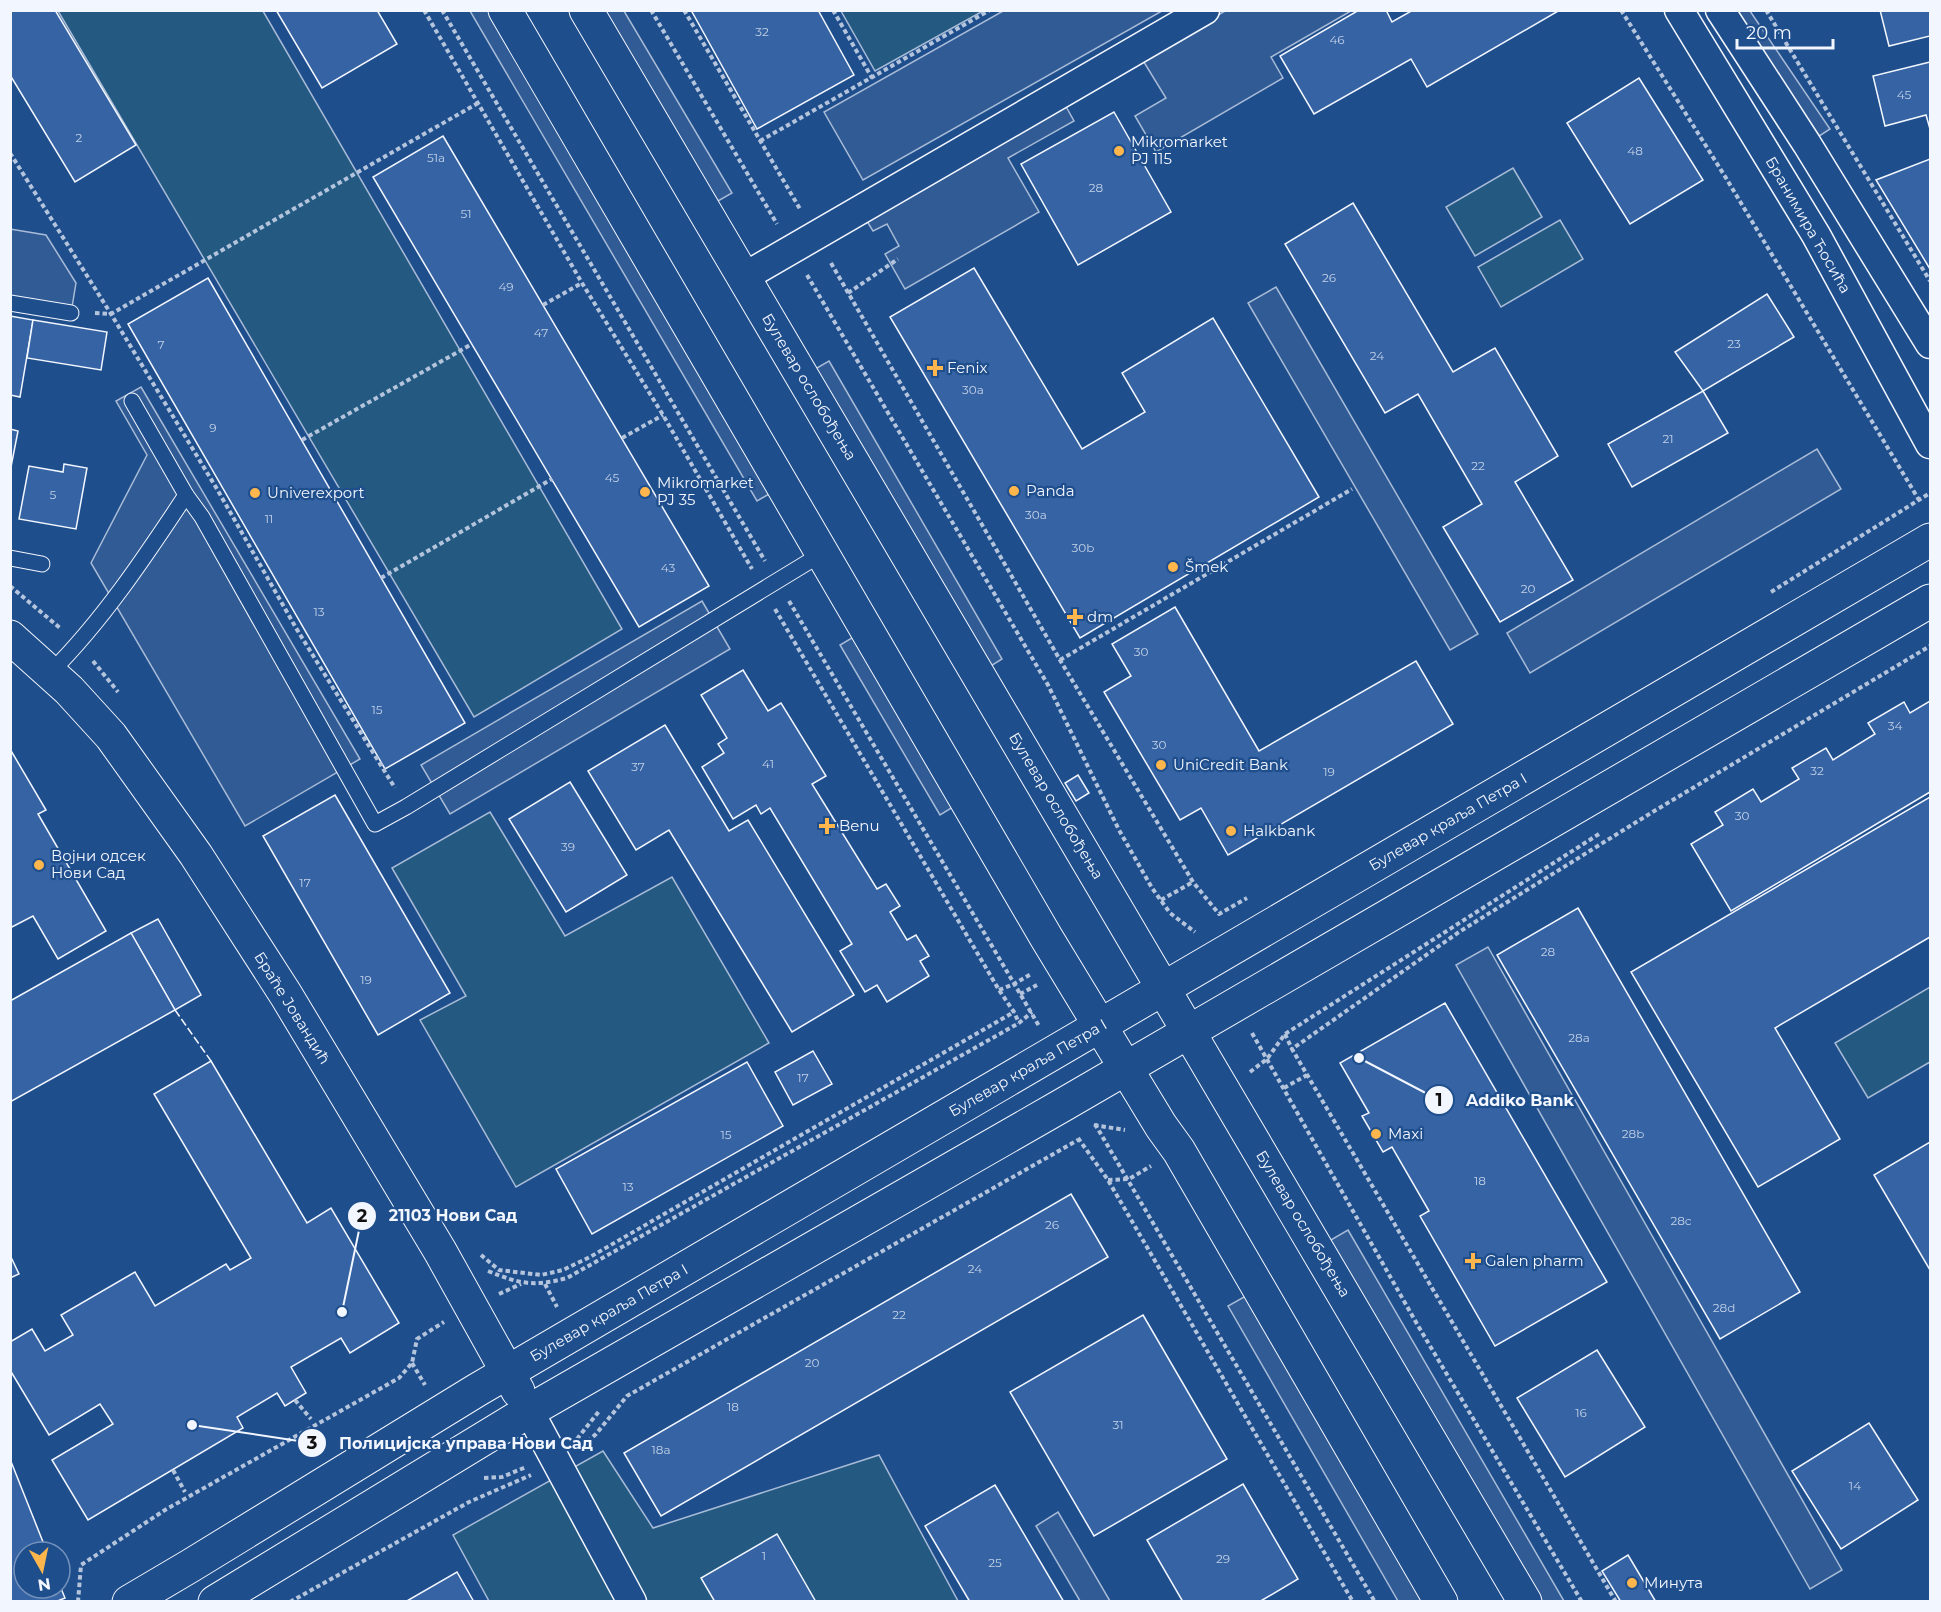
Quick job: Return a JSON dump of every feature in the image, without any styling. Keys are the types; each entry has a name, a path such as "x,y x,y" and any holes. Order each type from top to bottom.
{"street":[{"path":"505,10 1046,937 1179,1151 1441,1602"},
{"name":"Булевар ослобођења","path":"586,10 1525,1602"},
{"path":"744,277 1205,10"},
{"name":"Бранимира Ћосића","path":"1680,10 1816,235 1930,444"},
{"path":"1720,10 1807,144 1930,344"},
{"name":"Булевар краља Петра I","path":"129,1602 508,1372 1930,540"},
{"path":"215,1602 529,1411 1930,602"},
{"name":"Браће Јовандић","path":"10,637 51,672 111,736 196,855 286,995 440,1251 529,1411"},
{"path":"529,1411 632,1602"}],"lane":[{"path":"10,303 71,313"},
{"path":"132,401 186,495 202,517 375,824 823,553"},
{"path":"51,672 78,644 143,559 186,495"},
{"path":"10,558 42,564"}],"path":[{"path":"424,10 582,283 771,585 1032,1012 1018,1023 567,1278 545,1284 521,1284 440,1251"},
{"path":"442,10 771,585 999,990 1014,1012 1018,1023"},
{"path":"651,10 803,242 1048,686 1119,830 1152,888 1170,914 1195,932 1199,940"},
{"path":"684,10 760,141 803,242 848,293 1060,660 1193,882 1161,900"},
{"path":"833,10 872,78"},
{"path":"760,141 990,10"},
{"path":"1621,10 1726,178 1919,500 1930,493"},
{"path":"1766,10 1930,281"},
{"path":"111,314 478,103"},
{"path":"10,153 217,489 296,628 406,807"},
{"path":"848,293 898,259"},
{"path":"543,305 582,283"},
{"path":"302,440 472,344"},
{"path":"622,438 663,415"},
{"path":"381,578 552,479"},
{"path":"217,489 222,486"},
{"path":"1060,660 1352,489"},
{"path":"10,586 78,644 124,699"},
{"path":"296,628 302,625"},
{"path":"1292,1049 1459,932 1651,813 1930,646"},
{"path":"1582,1602 1417,1324 1267,1059 1285,1034 1605,831"},
{"path":"999,990 1038,970"},
{"path":"1020,994 1043,982"},
{"path":"474,1248 499,1270 541,1275 563,1270 611,1245 1014,1012"},
{"path":"1285,1034 1616,1602"},
{"path":"1284,1089 1307,1075"},
{"path":"1095,1125 1129,1179 1375,1602"},
{"path":"580,1448 596,1434 627,1396 1078,1140 1108,1180 1353,1602"},
{"path":"1108,1180 1129,1179 1156,1163"},
{"path":"78,1602 81,1565 165,1510 399,1377 412,1363 417,1339 441,1324"},
{"path":"295,1400 311,1419"},
{"path":"173,1470 185,1492"},
{"path":"290,1602 470,1502 536,1473"}],"shaded area":[{"path":"58,11 263,11 622,629 474,717"},
{"path":"470,11 505,11 783,486 757,501"},
{"path":"587,11 624,11 732,193 704,209"},
{"path":"841,11 983,11 875,71"},
{"path":"1003,11 1162,11 863,180 824,112"},
{"path":"1225,11 1351,11 1271,57 1283,78 1156,152 1135,116 1166,98 1142,59"},
{"path":"1724,11 1750,11 1830,129 1807,144"},
{"path":"1064,103 1074,121 1008,158 1039,212 905,289 885,254 899,246 887,224 873,231 865,218"},
{"path":"1513,168 1542,217 1475,256 1446,207"},
{"path":"1560,220 1583,259 1501,307 1478,267"},
{"path":"10,229 46,235 76,283 71,313 11,303"},
{"path":"1276,287 1478,634 1450,650 1248,303"},
{"path":"829,361 1002,659 978,674 803,376"},
{"path":"141,387 360,759 245,826 91,563 147,455 116,401"},
{"path":"1817,449 1841,489 1530,673 1507,633"},
{"path":"702,601 730,649 450,814 421,765"},
{"path":"867,629 966,799 940,815 840,645"},
{"path":"490,812 565,936 672,877 769,1043 516,1187 420,1020 466,996 392,868"},
{"path":"1488,947 1842,1570 1810,1589 1456,965"},
{"path":"1930,987 1930,1062 1868,1098 1835,1043"},
{"path":"1348,1230 1564,1601 1525,1601 1317,1248"},
{"path":"1260,1288 1441,1601 1398,1601 1228,1306"},
{"path":"603,1451 653,1528 879,1455 958,1601 489,1601 453,1535"},
{"path":"1058,1512 1110,1601 1080,1601 1036,1526"}],"building":[{"path":"10,10 55,10 136,145 75,182 10,75"},
{"path":"276,10 377,10 397,44 322,88"},
{"path":"691,10 818,10 854,75 757,129"},
{"path":"1359,10 1386,10 1392,22 1413,10 1560,10 1427,87 1411,59 1314,114 1280,56"},
{"path":"1880,10 1930,10 1930,36 1889,46"},
{"path":"1930,62 1930,129 1926,115 1885,126 1873,76"},
{"path":"1639,78 1703,180 1630,224 1567,123"},
{"path":"1114,112 1171,212 1078,265 1021,164"},
{"path":"443,136 709,586 639,627 373,177"},
{"path":"1930,159 1930,269 1876,180"},
{"path":"1353,203 1453,372 1495,348 1558,456 1515,482 1573,580 1500,622 1443,527 1482,504 1418,394 1385,413 1285,244"},
{"path":"974,268 1082,449 1145,412 1122,373 1213,318 1319,497 1080,638 890,317"},
{"path":"208,278 465,723 385,769 128,324"},
{"path":"1767,294 1794,337 1703,391 1675,352"},
{"path":"10,316 33,320 20,397 10,395"},
{"path":"33,320 107,332 101,370 27,358"},
{"path":"1703,391 1728,433 1632,487 1608,444"},
{"path":"10,429 18,431 10,472"},
{"path":"64,464 87,468 76,529 19,519 29,466 63,472"},
{"path":"1175,607 1259,751 1416,661 1453,724 1228,855 1201,808 1180,820 1104,692 1131,676 1112,644"},
{"path":"743,670 768,711 781,703 826,776 812,784 877,889 886,884 900,906 890,912 907,940 916,935 929,956 920,961 929,976 887,1002 877,985 865,992 840,951 852,944 770,808 761,814 756,805 733,819 702,767 724,753 718,744 727,738 701,695"},
{"path":"1930,701 1930,792 1731,911 1691,844 1723,825 1715,812 1753,789 1761,802 1799,779 1792,768 1826,748 1833,760 1875,734 1868,723 1904,702 1910,713"},
{"path":"665,725 729,831 748,820 854,995 792,1032 669,830 636,850 588,771"},
{"name":"Војни одсек Нови Сад","path":"10,749 46,810 38,814 106,931 58,959 33,916 10,928"},
{"path":"1078,775 1089,793 1076,801 1065,783"},
{"path":"570,782 627,875 566,912 509,819"},
{"path":"335,795 450,993 378,1035 263,836"},
{"path":"1930,797 1930,937 1775,1028 1840,1139 1758,1187 1631,972"},
{"path":"1578,908 1800,1292 1720,1339 1497,955"},
{"path":"158,919 201,995 175,1010 131,933"},
{"path":"131,933 175,1010 10,1102 10,1001"},
{"path":"1445,1003 1607,1282 1495,1346 1420,1216 1429,1211 1392,1147 1383,1152 1362,1116 1369,1113 1340,1063"},
{"path":"813,1051 832,1084 793,1105 775,1072"},
{"path":"211,1061 307,1223 331,1208 399,1323 350,1353 341,1338 291,1367 306,1393 285,1406 277,1393 237,1417 243,1428 88,1520 52,1460 113,1424 100,1404 49,1435 10,1370 10,1342 32,1329 45,1351 73,1335 61,1315 135,1272 155,1306 226,1264 230,1270 251,1258 154,1094"},
{"path":"747,1062 783,1126 592,1234 556,1169"},
{"path":"1930,1142 1930,1270 1874,1175"},
{"path":"1071,1194 1108,1257 661,1516 624,1453"},
{"path":"10,1255 19,1274 10,1278"},
{"path":"1143,1315 1227,1459 1094,1536 1010,1392"},
{"path":"1597,1350 1645,1427 1565,1477 1517,1398"},
{"path":"1869,1423 1918,1500 1841,1549 1792,1471"},
{"path":"10,1459 42,1540 12,1540 12,1600 60,1600 10,1602"},
{"path":"1243,1484 1298,1579 1259,1602 1183,1602 1147,1540"},
{"path":"995,1485 1064,1602 970,1602 925,1526"},
{"path":"777,1534 816,1602 715,1602 701,1578"},
{"path":"1628,1555 1656,1602 1621,1602 1602,1571"},
{"path":"457,1572 474,1602 405,1602"}],"fence":[{"path":"175,1010 211,1061"}],"place":[{"name":"Mikromarket PJ 115","path":"1119,151"},
{"name":"Fenix","path":"935,368"},
{"name":"Panda","path":"1014,491"},
{"name":"Mikromarket PJ 35","path":"645,492"},
{"name":"Univerexport","path":"255,493"},
{"name":"Šmek","path":"1173,567"},
{"name":"dm","path":"1075,617"},
{"name":"UniCredit Bank","path":"1161,765"},
{"name":"Benu","path":"827,826"},
{"name":"Halkbank","path":"1231,831"},
{"name":"Војни одсек Нови Сад","path":"39,865"},
{"name":"Addiko Bank","path":"1359,1058"},
{"name":"Maxi","path":"1376,1134"},
{"name":"Galen pharm","path":"1473,1261"},
{"name":"21103 Нови Сад","path":"342,1312"},
{"name":"Полицијска управа Нови Сад","path":"192,1425"},
{"name":"Минута","path":"1632,1583"}]}
